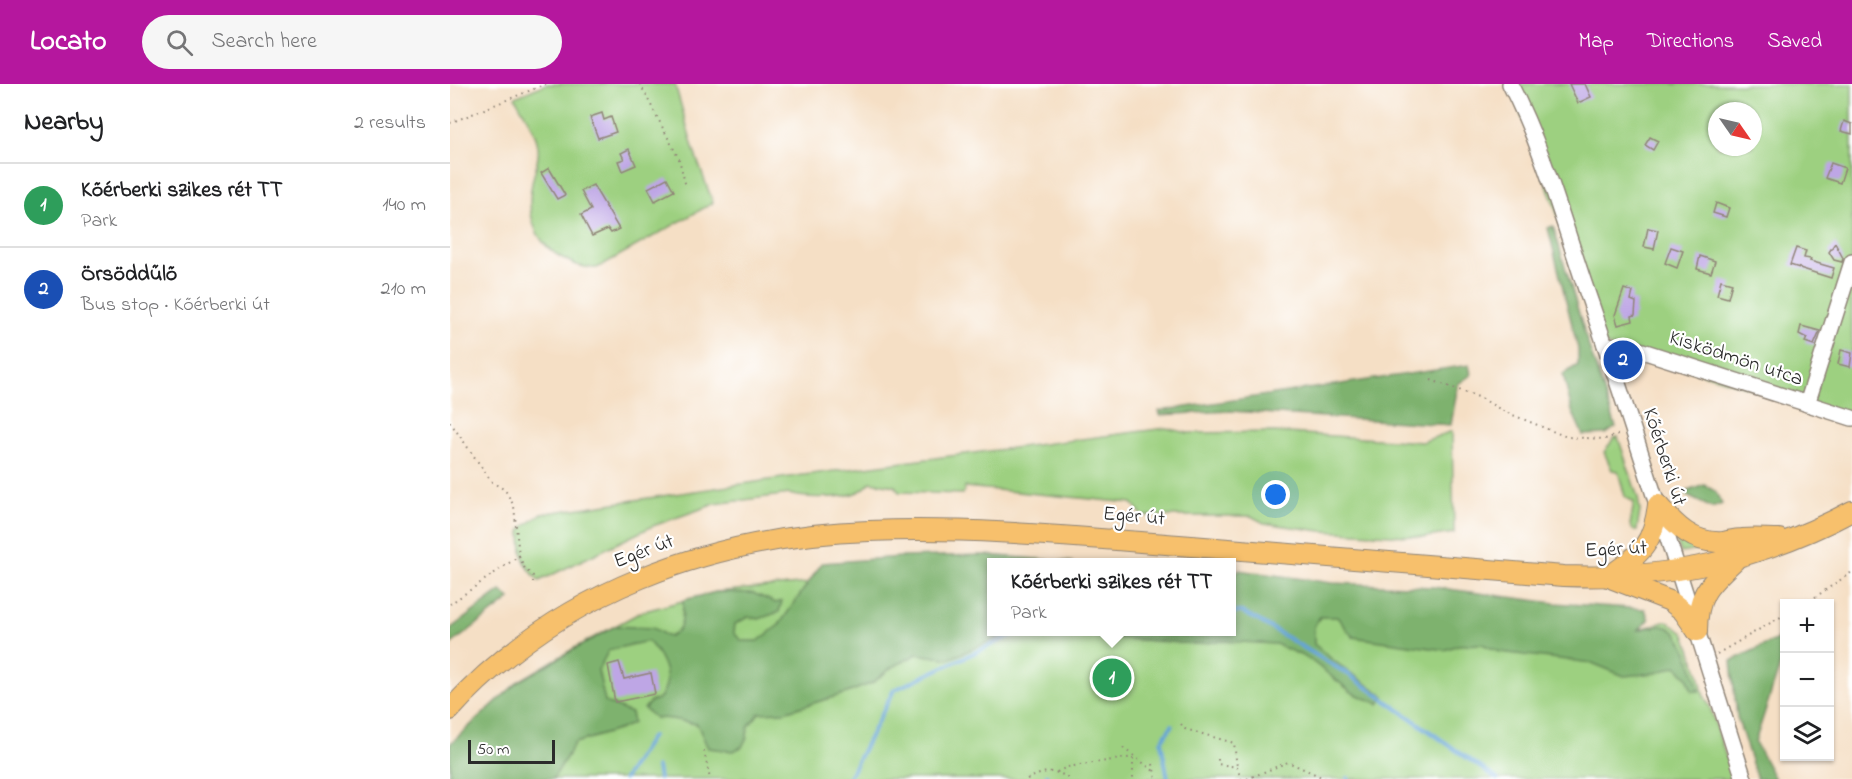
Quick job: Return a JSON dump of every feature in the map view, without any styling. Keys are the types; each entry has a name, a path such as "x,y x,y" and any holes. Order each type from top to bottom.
{"main road":[{"path":"1658,505 1680,529 1694,538 1711,542 1725,542 1741,538 1790,539"},
{"path":"1608,577 1633,558 1650,539 1658,505"},
{"name":"Egér út","path":"450,710 494,666 523,643 554,622 610,591 666,568 729,549 816,535 868,531 1011,532 1553,575 1608,577 1678,570 1736,559 1819,528 1852,511"},
{"path":"1697,631 1698,610 1702,596 1716,578 1736,559"},
{"path":"1608,577 1670,601 1683,611 1697,631"}],"street":[{"name":"Kőérberki út","path":"1510,84 1539,148 1658,505 1744,779"},
{"path":"1807,404 1852,262"},
{"name":"Kisködmön utca","path":"1605,345 1632,348 1852,418"}],"path":[{"path":"450,123 546,84"},
{"path":"640,84 679,159 686,187"},
{"path":"1431,380 1481,398 1503,411 1567,437 1605,439 1633,429"},
{"path":"450,422 492,482 505,490 514,506 519,555 525,569 533,576 533,582"},
{"path":"450,604 519,555"},
{"path":"1810,599 1852,572"},
{"path":"1706,659 1780,618"},
{"path":"1181,724 1185,729 1234,743 1241,779"},
{"path":"1123,748 1154,771"},
{"path":"704,751 710,779"},
{"path":"1057,772 1066,767 1133,756"},
{"path":"1133,756 1133,779"},
{"path":"1218,759 1218,764 1237,766"},
{"path":"1247,779 1288,762 1326,779"},
{"path":"1153,764 1156,779"},
{"path":"1027,779 1051,771 1069,779"}],"green space":[{"path":"546,84 675,84 694,151 713,203 597,268 582,266 559,256 543,242 537,233 531,214 530,194 538,161 538,147 532,128 515,97"},
{"path":"1510,84 1852,84 1852,418 1605,345"},
{"path":"1553,226 1589,347 1616,427 1606,434 1583,435 1572,411 1563,374 1578,365 1578,349 1548,228"},
{"path":"1469,365 1471,375 1458,384 1451,425 1230,411 1160,415 1159,411"},
{"path":"1166,428 1188,433 1274,432 1422,442 1452,431 1454,533 1426,537 1321,531 1264,523 1251,516 1143,516 1132,503 965,487 963,494 899,492 895,486 871,482 860,491 845,496 815,497 789,494 715,504 653,526 539,581 523,558 521,529 541,514 796,476"},
{"path":"1618,437 1638,498 1640,511 1637,530 1633,530 1630,525 1634,502 1625,497 1618,471 1612,470 1604,452 1614,438"},
{"path":"1704,485 1715,491 1722,504 1712,508 1685,495 1688,491"},
{"path":"1674,534 1704,549 1681,553"},
{"path":"985,555 1023,558 987,558 987,636 1002,636 949,659 917,654 891,668 872,683 847,693 784,712 759,713 748,727 747,737 742,747 733,751 708,748 697,724 657,719 644,709 650,702 660,698 666,687 666,672 662,661 648,641 609,650 598,670 605,702 631,713 633,723 575,743 553,779 450,779 450,744 519,681 615,626 653,628 669,637 680,626 683,600 716,592 753,593 776,603 782,601 779,612 759,619 748,617 735,624 734,633 742,641 758,641 779,625 822,563 900,557"},
{"path":"1238,570 1332,583 1433,587 1554,603 1645,609 1649,620 1638,630 1660,626 1674,631 1684,645 1699,691 1692,691 1687,677 1676,666 1656,673 1624,676 1592,663 1500,652 1482,644 1458,645 1445,650 1353,637 1337,617 1320,617 1314,626 1314,644 1384,696 1379,704 1353,693 1309,659 1276,644 1222,641 1196,644 1090,636 1236,636 1236,573"},
{"path":"861,578 987,630 987,636 1236,636 1236,594 1637,630 1667,621 1685,634 1733,779 450,779 450,744 519,681 641,612 716,592"},
{"path":"501,591 510,599 450,645 450,629"},
{"path":"1780,638 1780,665 1755,742 1775,779 1757,779 1737,717 1731,661"}],"building":[{"path":"1569,84 1585,84 1591,97 1578,103"},
{"path":"602,113 604,120 611,117 616,132 598,138 590,117"},
{"path":"1844,121 1852,124 1852,134 1841,131"},
{"path":"1650,137 1658,141 1653,150 1645,145"},
{"path":"629,149 636,165 622,171 618,161 624,159 621,153"},
{"path":"1831,163 1845,168 1840,183 1825,178"},
{"path":"549,168 565,195 557,199 541,173"},
{"path":"667,178 674,191 655,201 648,188"},
{"path":"593,185 619,229 611,233 608,229 592,236 581,215 591,210 581,191"},
{"path":"1716,203 1729,208 1726,217 1713,213"},
{"path":"1648,228 1658,230 1654,249 1644,247"},
{"path":"1835,243 1843,258 1842,262 1834,260 1829,252"},
{"path":"1671,247 1683,251 1677,268 1665,263"},
{"path":"1796,248 1806,251 1804,258 1834,268 1831,278 1790,265"},
{"path":"1700,256 1715,261 1711,273 1697,269"},
{"path":"1721,280 1732,283 1728,298 1717,295"},
{"path":"1624,289 1633,292 1631,300 1636,302 1635,315 1632,316 1633,321 1618,325 1615,315"},
{"path":"1801,326 1820,331 1814,345 1805,342 1807,338 1799,334"},
{"path":"1841,350 1852,353 1850,367 1838,364"},
{"path":"619,662 624,679 651,673 655,694 615,702 608,665"}],"waterway":[{"path":"1236,612 1242,612 1261,622 1351,676 1497,779"},
{"path":"848,779 894,690 1010,636"},
{"path":"1168,779 1161,742 1172,725"},
{"path":"624,779 652,736"},
{"path":"657,767 659,779"},
{"path":"1047,775 1048,779"}],"place":[{"name":"Örsöddűlő","path":"1623,360"},
{"name":"Kőérberki szikes rét TT","path":"1112,678"}]}
